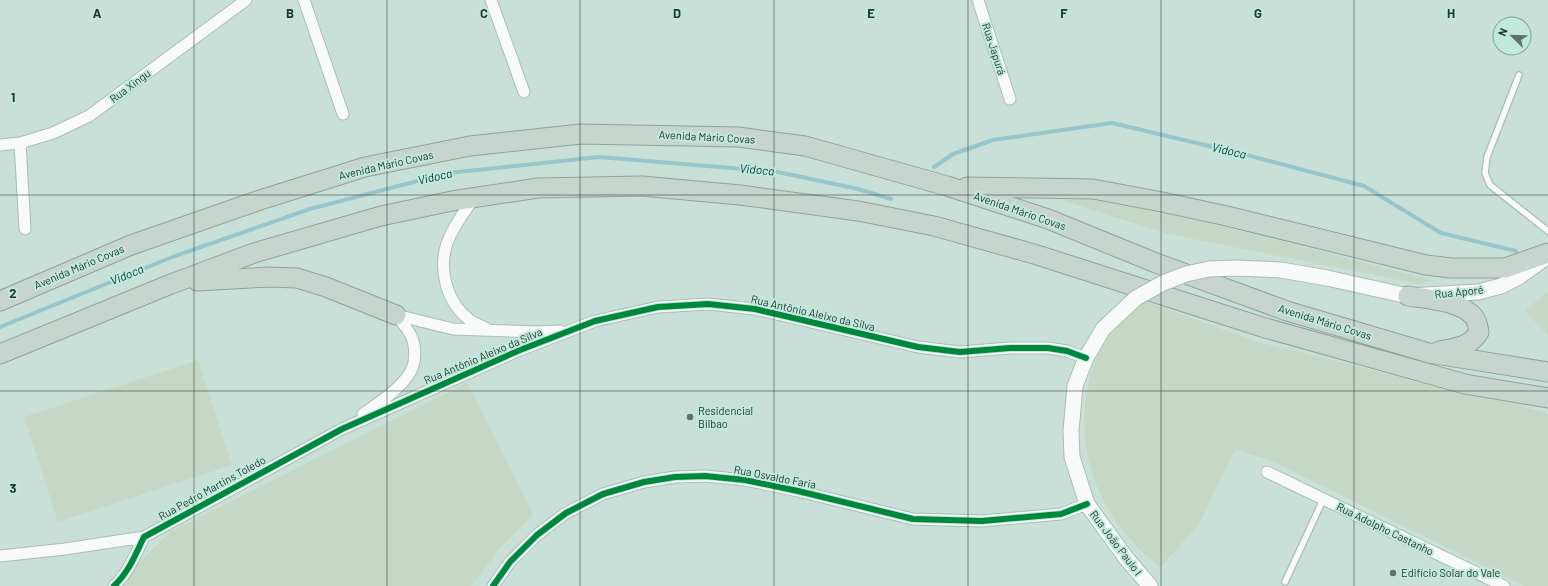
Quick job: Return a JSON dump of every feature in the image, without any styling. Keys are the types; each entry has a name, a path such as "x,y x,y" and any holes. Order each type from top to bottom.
{"highway":[{"name":"Avenida Mário Covas","path":"0,301 131,245 260,200 365,167 470,146 581,134 738,137 805,146 947,186 1048,219 1156,263 1287,311 1429,353 1548,372"},
{"name":"Avenida Mário Covas","path":"0,354 172,284 254,254 381,216 452,201 538,188 642,186 740,195 865,213 934,226 1034,254 1262,327 1465,384 1548,398"},
{"path":"947,186 1094,189 1227,216 1426,265 1451,268 1505,268 1548,255"},
{"path":"172,284 205,280 269,277 297,278 326,287 396,315"},
{"path":"1408,296 1442,301 1458,306 1470,312 1475,317 1478,324 1478,332 1468,345 1429,353"},
{"path":"1465,384 1548,408"}],"main road":[{"name":"Rua Aporé","path":"1408,296 1478,292 1500,286 1517,278 1548,255"},
{"name":"Rua João Paulo I","path":"1150,586 1126,558 1087,504 1072,457 1071,431 1075,386 1086,358 1104,329 1136,298 1163,283 1186,274 1208,269 1236,268 1281,270 1328,278 1408,296"}],"street":[{"name":"Rua Xingu","path":"0,145 20,143 54,133 90,116 246,0"},
{"path":"304,0 343,114"},
{"path":"491,0 524,92"},
{"name":"Rua Japurá","path":"978,0 1010,99"},
{"path":"20,143 25,229"},
{"path":"474,198 456,225 448,243 443,262 444,278 448,292 459,309 471,321 492,331"},
{"name":"Rua Antônio Aleixo da Silva","path":"342,429 520,350 571,330 595,321 658,307 708,304 755,309 918,347 960,352 1010,348 1048,348 1067,351 1086,358"},
{"path":"396,315 453,329 536,332 571,330"},
{"path":"342,429 385,399 408,376 414,363 413,339 396,315"},
{"name":"Rua Pedro Martins Toledo","path":"144,537 342,429"},
{"name":"Rua Adolpho Castanho","path":"1267,472 1504,586"},
{"name":"Rua Osvaldo Faria","path":"493,586 510,562 537,535 566,513 603,494 644,482 675,477 705,476 745,480 798,490 913,519 990,521 1061,514 1087,504"},
{"path":"0,556 65,549 144,537"},
{"path":"114,586 123,577 131,565 144,537"}],"lane":[{"path":"1519,75 1486,156 1485,173 1490,185 1548,231"},
{"path":"1285,582 1323,500"}],"green space":[{"path":"1089,194 1218,225 1435,281 1419,284 1168,234 1064,201"},
{"path":"1548,291 1548,335 1525,311"},
{"path":"1144,301 1258,342 1548,413 1548,586 1524,586 1270,460 1235,450 1199,524 1160,568 1127,536 1111,514 1095,481 1086,444 1085,407 1087,389 1098,356 1114,333"},
{"path":"198,360 232,465 58,522 24,417"},
{"path":"467,383 533,515 499,549 471,586 117,586 170,532"}],"waterway":[{"name":"Vidoca","path":"934,167 953,154 993,140 1112,123 1247,155 1364,186 1441,233 1516,251"},
{"name":"Vidoca","path":"0,327 175,256 310,209 448,173 599,157 778,172 858,189 891,199"}],"cycle path":[{"path":"114,586 128,569 144,537 342,429 520,350 595,321 658,307 708,304 755,309 918,347 960,352 1010,348 1048,348 1067,351 1086,358"},
{"path":"493,586 510,562 537,535 566,513 603,494 644,482 675,477 705,476 745,480 798,491 913,519 982,521 1061,514 1087,504"}],"place":[{"name":"Residencial Bilbao","path":"690,417"},
{"name":"Edifício Solar do Vale","path":"1393,573"}]}
